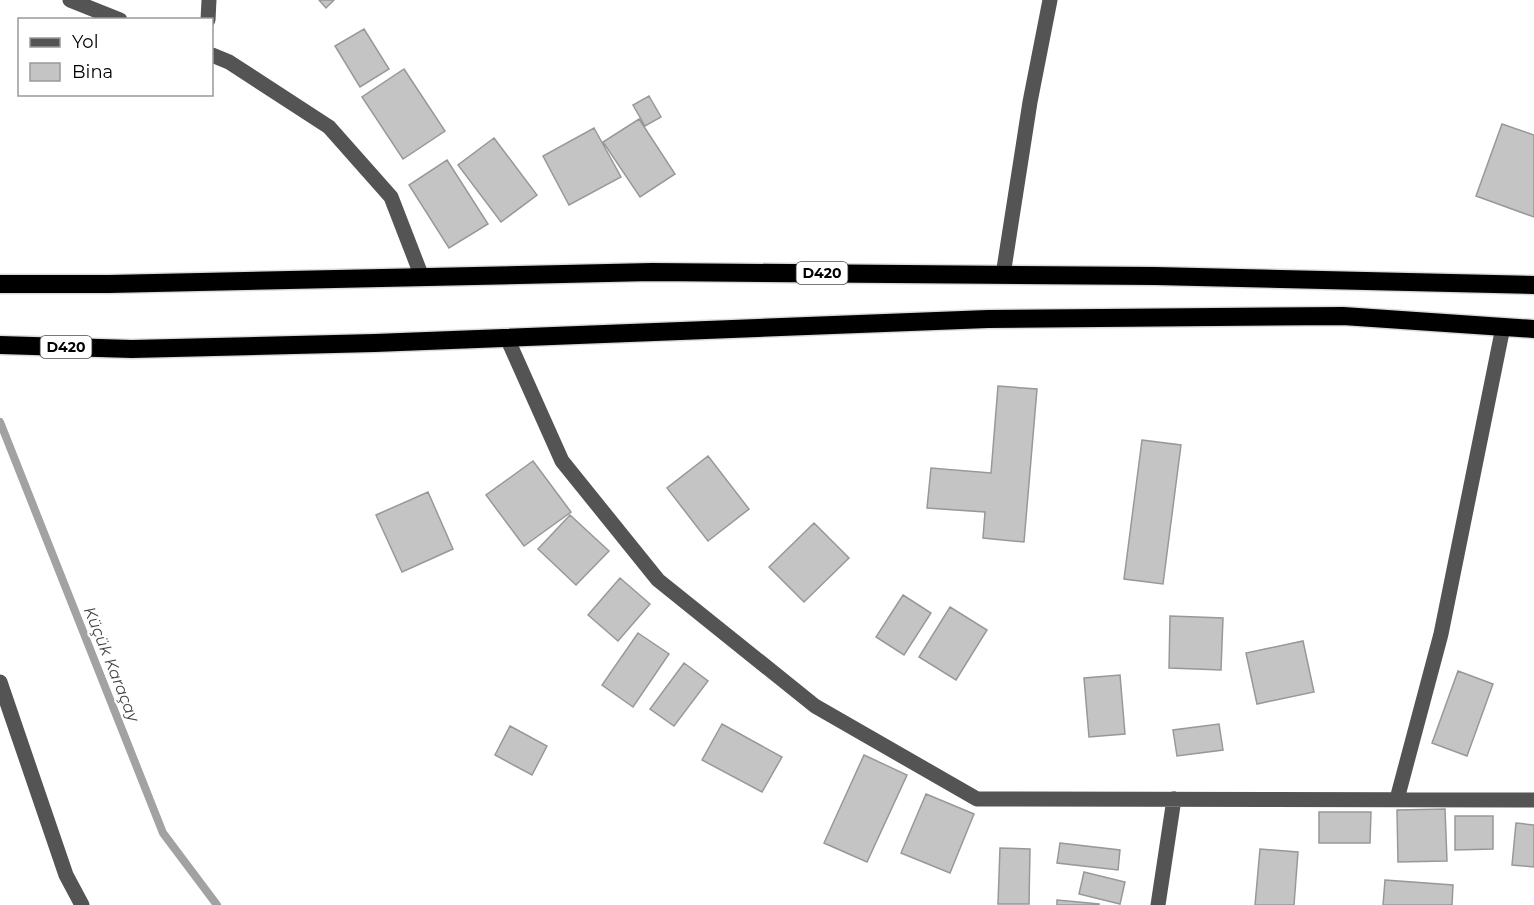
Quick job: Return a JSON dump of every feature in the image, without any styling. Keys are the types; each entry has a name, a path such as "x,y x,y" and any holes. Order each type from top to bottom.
{"highway":[{"name":"D420","path":"0,284 109,285 652,272 1155,276 1534,285"},
{"name":"D420","path":"0,345 132,349 375,343 1012,319 1343,316 1534,329"}],"street":[{"path":"69,0 115,18"},
{"path":"208,18 209,0"},
{"path":"1003,275 1030,102 1050,0"},
{"path":"213,55 229,62 329,127 391,196 422,277"},
{"path":"1397,799 1440,634 1503,327"},
{"path":"507,338 562,461 658,580 815,706 977,800 1534,800"},
{"path":"0,682 4,710 66,875 82,905"},
{"path":"1158,905 1174,799"}],"building":[{"path":"319,0 334,0 326,8"},
{"path":"364,29 389,69 360,87 335,46"},
{"path":"404,69 445,131 403,159 362,97"},
{"path":"649,96 661,117 645,126 633,105"},
{"path":"639,119 675,174 640,197 603,142"},
{"path":"1502,124 1534,135 1534,217 1476,196"},
{"path":"594,128 621,177 569,205 543,156"},
{"path":"494,138 537,195 501,222 458,165"},
{"path":"447,160 488,224 449,248 409,185"},
{"path":"998,386 1037,389 1024,542 983,538 985,512 927,508 931,468 991,473"},
{"path":"1142,440 1181,445 1163,584 1124,579"},
{"path":"708,456 749,509 708,541 667,488"},
{"path":"533,461 571,512 524,546 486,495"},
{"path":"428,492 453,549 402,572 376,515"},
{"path":"570,515 609,551 576,585 538,549"},
{"path":"814,523 849,558 804,602 769,567"},
{"path":"620,578 650,604 618,641 588,615"},
{"path":"903,595 931,613 904,655 876,637"},
{"path":"950,607 987,630 956,680 919,657"},
{"path":"1170,616 1223,618 1221,670 1169,668"},
{"path":"638,633 669,654 633,707 602,685"},
{"path":"1303,641 1314,692 1257,704 1246,653"},
{"path":"684,663 708,681 674,726 650,709"},
{"path":"1458,671 1493,684 1467,756 1432,743"},
{"path":"1120,675 1125,734 1089,737 1084,678"},
{"path":"722,724 782,757 762,792 702,760"},
{"path":"1219,724 1223,750 1177,756 1173,730"},
{"path":"510,726 547,746 532,775 495,755"},
{"path":"864,755 907,775 867,862 824,843"},
{"path":"926,794 974,814 950,873 901,853"},
{"path":"1445,809 1447,861 1398,862 1397,810"},
{"path":"1319,812 1371,812 1370,843 1319,843"},
{"path":"1455,816 1493,816 1493,849 1455,850"},
{"path":"1516,823 1534,825 1534,867 1512,865"},
{"path":"1060,843 1120,850 1118,870 1057,863"},
{"path":"1000,848 1030,849 1029,904 998,904"},
{"path":"1260,849 1298,852 1294,905 1255,905"},
{"path":"1084,872 1125,882 1120,904 1079,894"},
{"path":"1385,880 1453,885 1452,905 1383,905"},
{"path":"1057,900 1099,904 1099,905 1057,905"}],"waterway":[{"name":"Küçük Karaçay","path":"0,422 163,833 217,905"}]}
